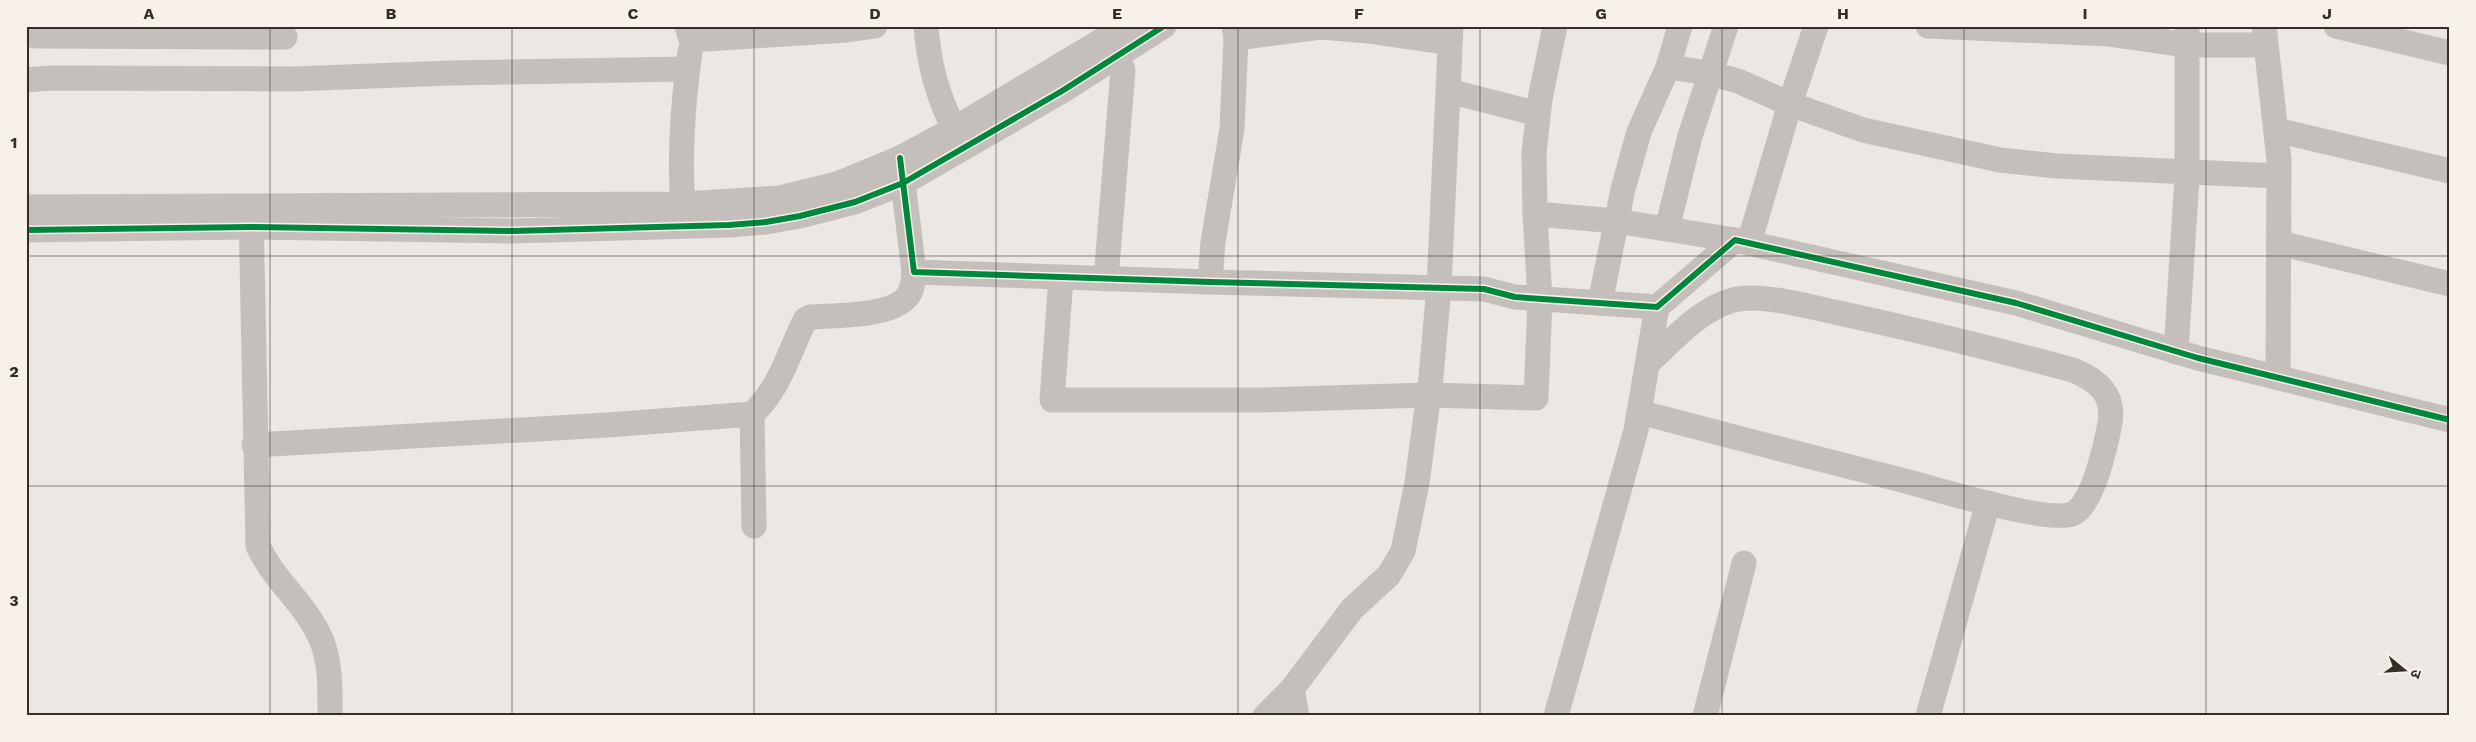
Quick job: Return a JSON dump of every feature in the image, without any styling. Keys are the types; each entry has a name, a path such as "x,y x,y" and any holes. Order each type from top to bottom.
{"street":[{"path":"683,204 681,180 689,33 847,30 876,26"},
{"path":"926,26 929,58 939,96 954,129"},
{"path":"26,230 251,217 683,204 780,198 837,184 900,158 1118,39 1164,26"},
{"path":"1061,278 1052,400 1262,400 1429,395 1536,398 1540,299 1534,214 1534,153 1538,114 1555,26"},
{"path":"1600,303 1616,221 1639,132 1668,67 1680,26"},
{"path":"1667,229 1690,136 1709,73 1726,26"},
{"path":"914,272 1061,278 1484,289 1515,297 1657,307 1742,241 1816,26"},
{"path":"1928,26 2109,34 2265,36 2276,130 2279,176 2278,378"},
{"path":"2336,26 2450,53"},
{"path":"1210,282 1213,242 1232,129 1235,32 1321,27 1450,35 1439,287 1429,395 1417,483 1403,551 1389,575 1352,608 1292,689 1265,716"},
{"path":"35,36 189,31 286,37"},
{"path":"2176,352 2187,172 2187,36"},
{"path":"26,207 513,231 766,222 855,202 903,183 1062,90 1118,39"},
{"path":"1106,279 1123,70 1118,39"},
{"path":"1668,67 1709,73 1738,81 1790,104 1863,130 2000,160 2057,166 2279,176"},
{"path":"26,80 52,78 294,80 450,72 687,70"},
{"path":"1449,91 1538,114"},
{"path":"2276,130 2450,171"},
{"path":"754,526 752,414 773,388 805,320 810,317 875,311 898,305 907,297 912,288 914,272 900,158"},
{"path":"1534,214 1616,221 1742,241 2016,303 2176,352 2450,420"},
{"path":"251,217 254,445 258,546 266,565 309,618 322,640 327,660 330,716"},
{"path":"2278,243 2450,284"},
{"path":"1639,412 1988,503 2054,517 2072,514 2081,508 2090,493 2104,451 2111,417 2110,400 2102,386 2090,377 2073,370 1906,327 1802,305 1755,298 1734,300 1714,307 1689,325 1648,362"},
{"path":"1556,716 1639,412 1657,307"},
{"path":"254,445 608,426 752,414"},
{"path":"1928,716 1988,503"},
{"path":"1705,716 1744,563"},
{"path":"1292,689 1297,716"}],"cycle path":[{"path":"26,230 251,227 513,231 729,225 766,222 800,216 855,202 903,183 1062,91 1164,26"},
{"path":"900,158 914,272 1484,289 1515,297 1657,307 1735,240 2016,303 2198,358 2450,420"}]}
